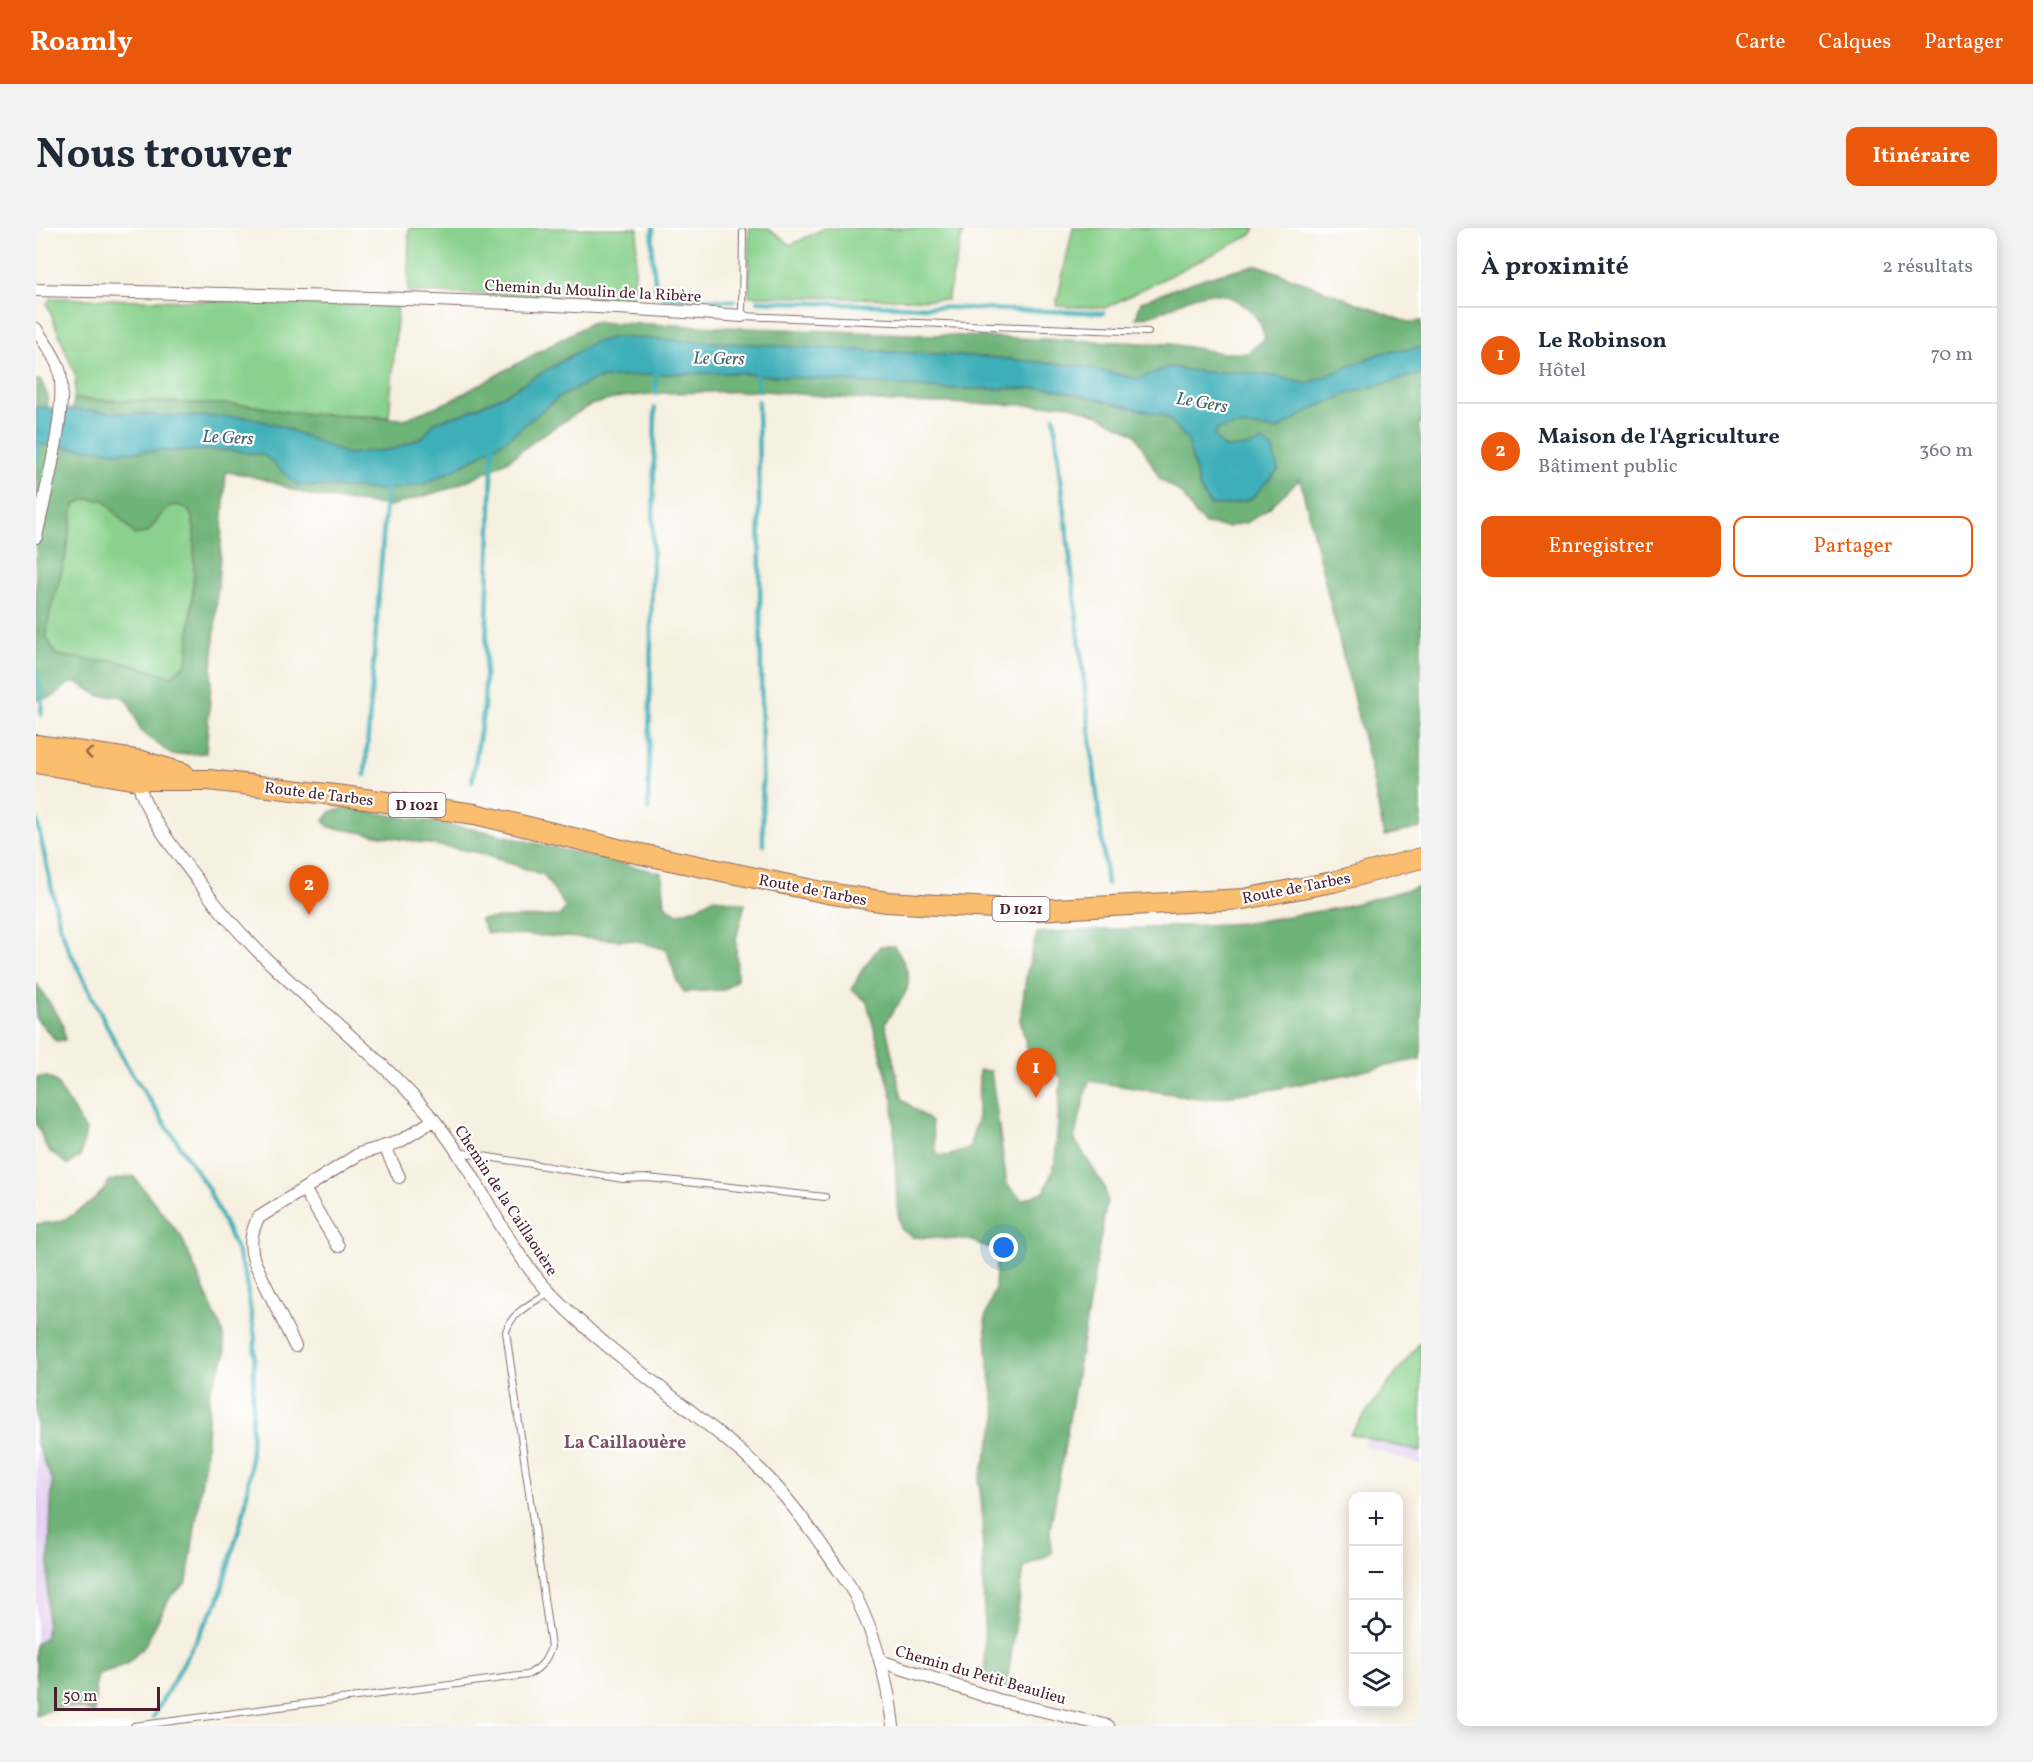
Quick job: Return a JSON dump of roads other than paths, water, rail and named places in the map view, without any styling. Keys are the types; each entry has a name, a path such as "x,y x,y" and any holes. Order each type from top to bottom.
{"main road":[{"name":"D 1021","path":"36,745 140,770"},
{"name":"D 1021","path":"36,763 140,770"},
{"name":"Route de Tarbes","path":"140,770 475,814 621,850 827,893 887,902 1036,910 1244,899 1333,882 1421,858"}],"street":[{"name":"Chemin du Moulin de la Ribère","path":"36,290 400,297 642,308 742,316"},
{"path":"36,329 58,367 62,384 53,452 36,537"},
{"name":"Chemin de la Caillaouère","path":"140,770 150,812 227,920 403,1086 434,1120 458,1152 502,1229 549,1293 597,1337 736,1447 765,1473 816,1537 852,1591 869,1628 880,1662 891,1707 893,1726"},
{"path":"295,1346 254,1261 251,1238 258,1218 359,1154 399,1142 434,1120"},
{"path":"385,1147 399,1177"},
{"path":"304,1189 339,1246"},
{"name":"Chemin du Petit Beaulieu","path":"880,1662 998,1700 1108,1726"}],"lane":[{"path":"742,316 743,232"},
{"name":"Chemin du Moulin de la Ribère","path":"742,316 1148,332"},
{"path":"458,1152 623,1179 648,1178 825,1197"},
{"path":"134,1726 527,1675 537,1670 546,1661 551,1647 506,1332 507,1325 514,1316 549,1293"}],"water":[{"name":"Le Gers","path":"615,337 985,357 1079,366 1138,379 1169,367 1202,372 1240,372 1279,377 1307,384 1381,353 1421,348 1421,374 1352,392 1314,408 1277,430 1240,426 1218,429 1214,436 1223,448 1246,447 1263,441 1273,450 1278,470 1251,499 1227,505 1210,505 1200,489 1187,439 1166,416 1051,388 943,389 737,373 651,374 595,379 559,397 506,440 456,469 424,484 387,490 297,485 264,455 228,450 121,452 36,444 36,407 164,416 248,417 288,429 347,454 395,449 423,437 435,422 463,414 504,395 593,343"}],"waterway":[{"path":"653,228 652,254 656,290"},
{"path":"663,297 734,301"},
{"path":"758,301 1103,313"},
{"path":"656,369 656,394"},
{"path":"757,371 758,390"},
{"path":"758,401 763,845"},
{"path":"648,809 655,408"},
{"path":"1054,416 1107,884"},
{"path":"36,460 40,439"},
{"path":"472,782 484,707 493,443"},
{"path":"365,775 387,485"},
{"path":"36,674 42,691 41,715"},
{"path":"36,817 60,926 69,950 127,1066 207,1187 236,1248 245,1275 255,1337 250,1471 245,1508 218,1601 153,1717"}],"place":[{"name":"Maison de l'Agriculture","path":"309,915"},
{"name":"Le Robinson","path":"1036,1098"}],"district":[{"name":"La Caillaouère","path":"625,1442"}]}
